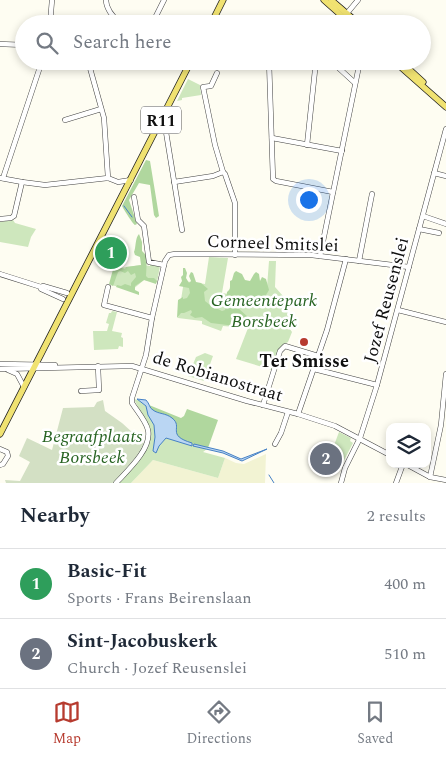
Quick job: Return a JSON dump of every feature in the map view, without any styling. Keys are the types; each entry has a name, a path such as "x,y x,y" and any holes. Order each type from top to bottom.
{"main road":[{"path":"216,15 223,0"},
{"path":"324,0 345,15"},
{"path":"331,0 345,15"},
{"name":"R11","path":"0,434 187,70"},
{"path":"404,70 446,107"},
{"path":"410,70 446,102"}],"street":[{"path":"51,15 52,0"},
{"path":"106,0 108,10 113,15"},
{"path":"156,15 164,0"},
{"path":"345,15 358,0"},
{"path":"0,44 15,45"},
{"path":"39,70 1,178 45,185 108,178 118,182 131,180"},
{"path":"90,70 104,118 108,178"},
{"path":"269,70 273,179 333,192"},
{"path":"307,145 315,70"},
{"path":"341,70 355,82"},
{"path":"320,256 358,70"},
{"path":"217,73 211,86 203,87 214,145 235,203 236,254"},
{"path":"65,120 101,108"},
{"name":"Jozef Reusenslei","path":"341,483 342,475 360,438 377,385 446,129"},
{"path":"166,132 182,230"},
{"path":"272,138 342,151"},
{"path":"174,182 213,176 223,172"},
{"path":"434,173 446,176"},
{"path":"0,219 14,216 22,182"},
{"path":"118,182 124,193"},
{"path":"359,261 372,194"},
{"path":"116,483 138,459 146,445 147,426 132,401 142,368 164,265 149,262 144,226 138,220 134,197"},
{"path":"423,216 446,224"},
{"path":"419,230 439,233"},
{"name":"Corneel Smitslei","path":"164,265 167,257 175,254 236,254 320,256 409,267"},
{"path":"298,414 327,330 346,259"},
{"path":"0,274 67,293"},
{"path":"41,287 41,289 63,299"},
{"path":"108,288 104,305 152,318"},
{"path":"398,310 446,322"},
{"path":"262,405 280,351 285,346 318,356"},
{"name":"de Robianostraat","path":"0,367 128,365 142,368 336,426 386,453"},
{"path":"81,391 99,390 98,366"},
{"path":"0,367 17,374 24,387"},
{"path":"314,369 377,385"},
{"path":"430,477 441,425 446,374"},
{"path":"275,444 288,412"},
{"path":"0,449 7,452 8,456 3,464 0,465"},
{"path":"396,483 402,468"},
{"path":"412,468 430,477 444,481"}],"green space":[{"path":"188,79 200,85 201,95 182,98 182,100 177,101"},
{"path":"146,160 150,161 159,216 156,218 154,215 150,185 139,183 129,200 137,224 135,225 122,206"},
{"path":"13,220 15,223 36,229 28,247 0,242 0,222"},
{"path":"139,234 142,242 142,251 147,256 146,276 157,281 156,284 144,280 135,286 135,290 139,292 139,295 116,287 117,285 125,284 131,286 136,277 135,273 131,275 128,271 125,273 120,271 113,286 109,284 114,266 125,269 126,267 141,265 140,257 135,255 134,252"},
{"name":"Gemeentepark Borsbeek","path":"209,257 228,258 222,293 228,294 230,287 267,287 269,261 276,261 275,287 283,296 291,301 287,315 289,316 287,325 292,332 288,342 279,350 272,370 236,359 248,328 223,326 221,331 202,324 202,321 178,318 184,281 205,284"},
{"path":"150,264 160,266 157,282 144,280 132,290 111,285 115,266 119,268 142,265 150,266"},
{"path":"183,268 185,268 187,273 186,278 189,283 191,281 189,276 191,272 196,282 201,283 208,289 204,292 205,301 222,311 225,310 230,281 236,271 242,274 245,280 250,281 256,272 259,274 260,281 262,277 266,279 269,290 263,300 253,301 252,305 240,296 235,299 238,308 248,317 248,326 211,323 202,317 195,318 190,315 191,310 181,313 177,318 178,300 183,297 183,299 187,298 190,293 189,288 179,286 182,281"},
{"path":"112,311 117,312 112,331 122,333 123,347 94,350 93,331 107,331 109,324 106,323 109,313"},
{"path":"205,353 213,356 204,381 188,376 196,357"},
{"path":"134,399 146,402 182,442 207,449 203,452 225,458 218,478 153,460 131,483 112,483 135,459 144,443 147,445 147,425"},
{"name":"Begraafplaats Borsbeek","path":"103,400 105,411 122,423 144,443 135,459 112,483 6,483 5,480 20,481 30,462 19,456 27,438 52,450 63,408 94,407 97,402"},
{"path":"149,405 181,418 187,409 218,420 208,448 198,447 181,440 166,428"},
{"path":"339,432 351,438 350,441 353,443 338,472 320,467 318,461 325,462 324,465 332,467 336,456 339,457 340,454 328,452 327,455 323,454 322,451 333,448"},
{"path":"266,454 265,483 131,483 153,460 218,478 225,458 244,464"}],"water":[{"path":"137,399 146,400 152,409 172,418 175,421 179,437 192,443 192,446 166,438 156,453 153,451 154,425 148,415 146,406"},
{"path":"194,444 223,451 241,459 267,449 242,461 223,453 193,446"}],"waterway":[{"path":"124,206 132,217"},
{"path":"269,475 274,483"}],"place":[{"name":"Basic-Fit","path":"111,253"},
{"name":"Ter Smisse","path":"304,342"},
{"name":"Sint-Jacobuskerk","path":"326,459"}]}
